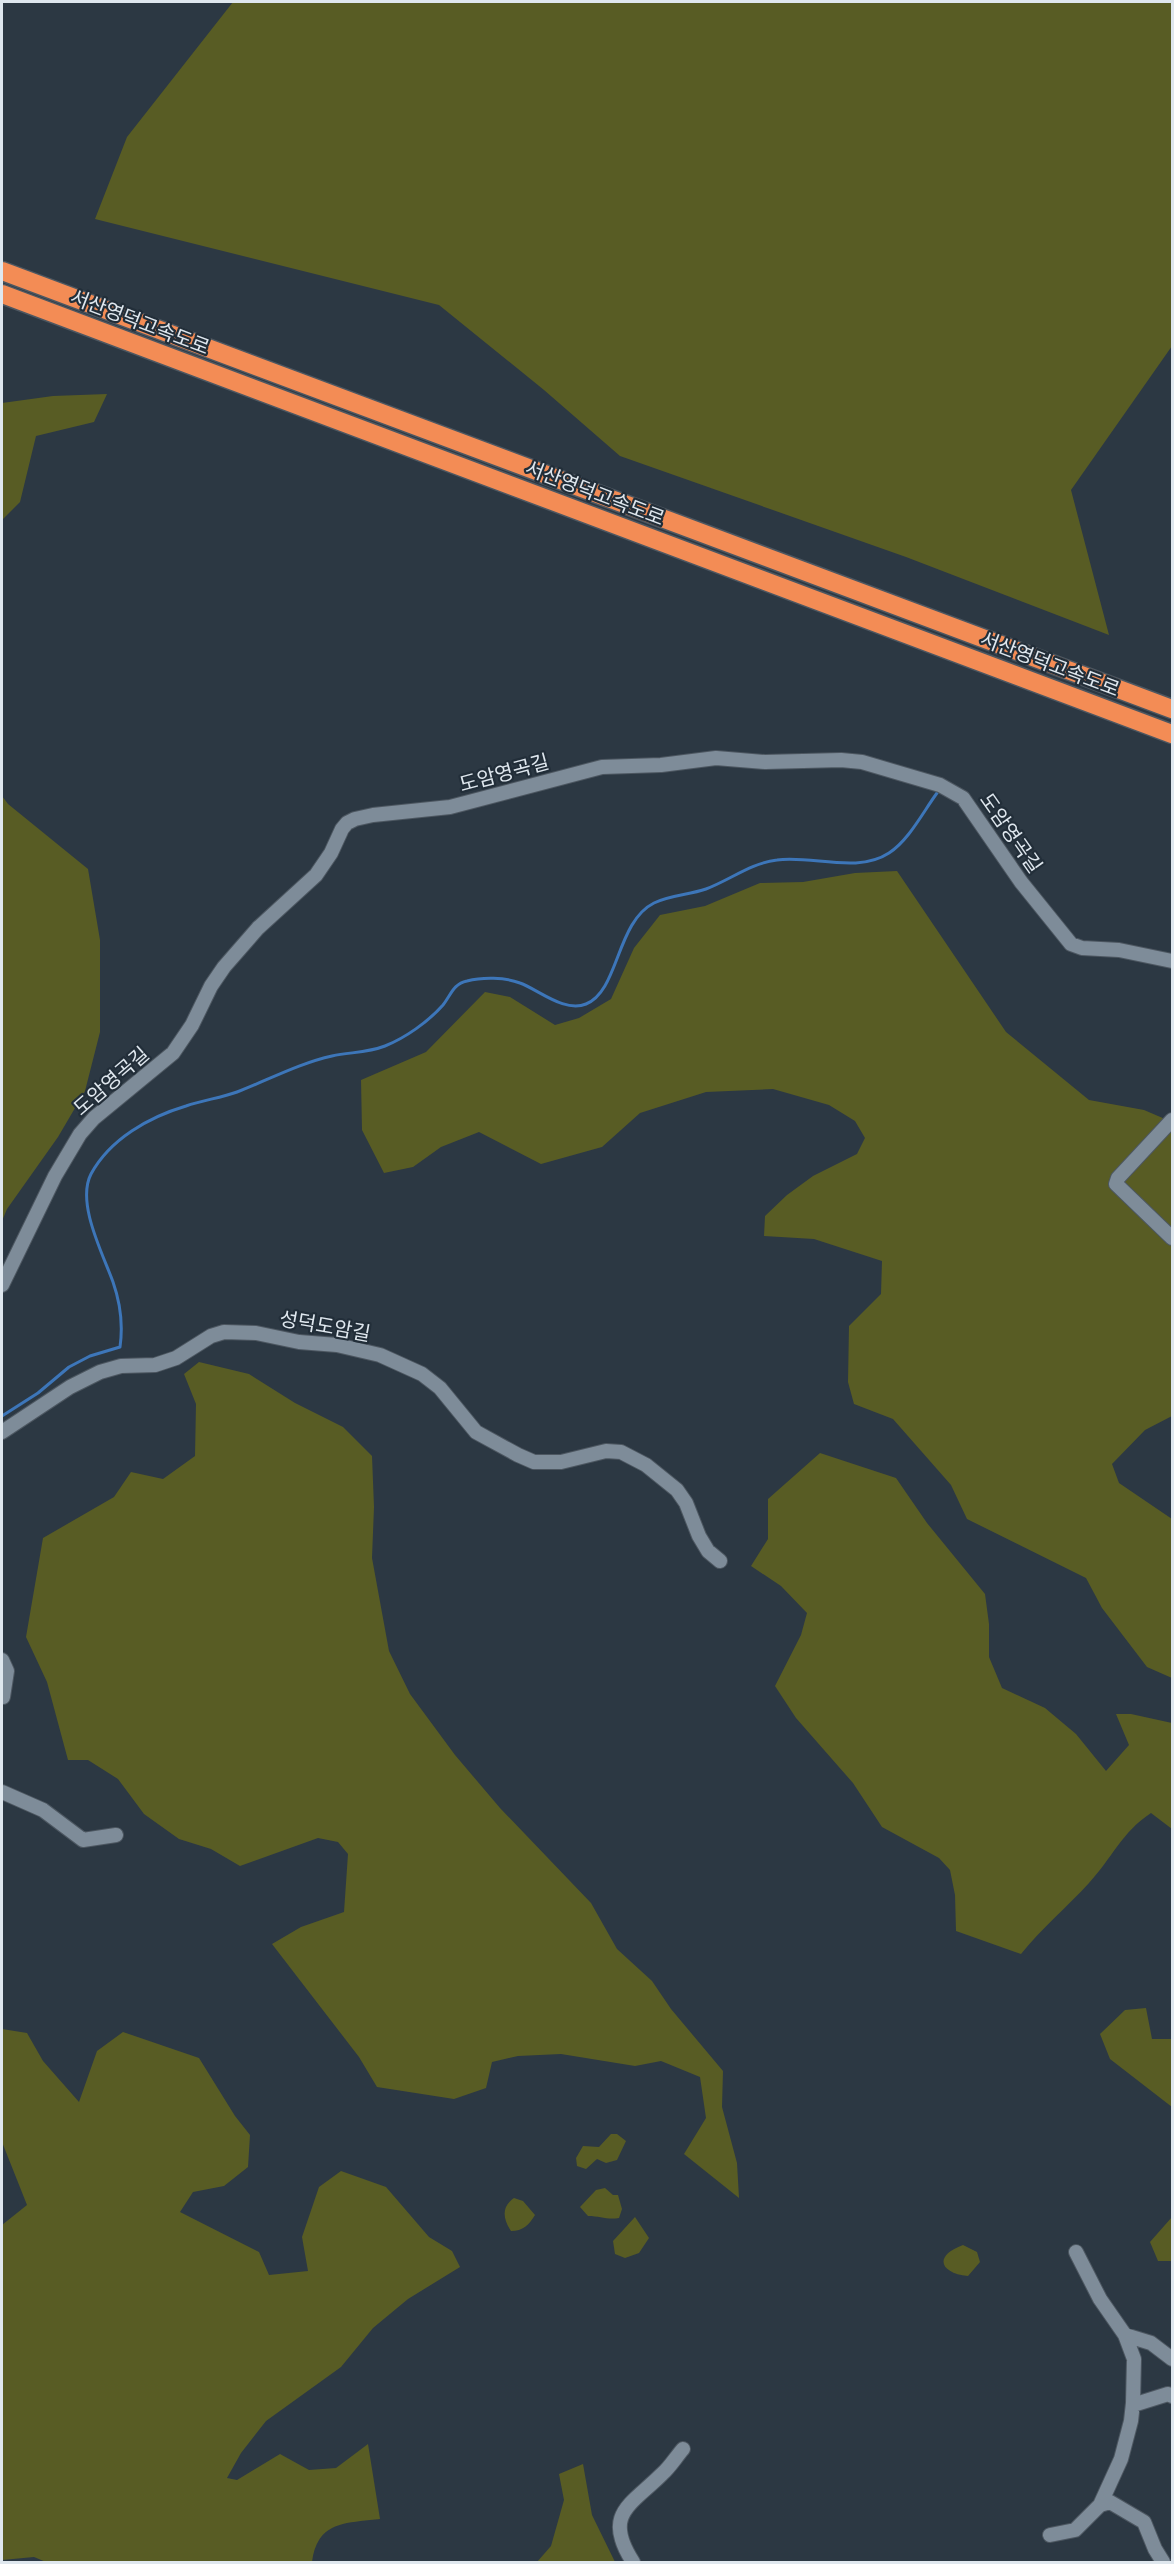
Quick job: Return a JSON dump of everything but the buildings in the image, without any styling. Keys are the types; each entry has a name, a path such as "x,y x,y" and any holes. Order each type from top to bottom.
{"highway":[{"name":"서산영덕고속도로","path":"2,271 1173,709"},
{"name":"서산영덕고속도로","path":"2,294 1173,734"}],"street":[{"name":"도암영곡길","path":"2,1285 55,1176 80,1134 93,1118 173,1053 192,1025 211,986 224,967 258,928 316,875 331,853 342,829 347,823 356,819 373,815 450,807 602,768 661,765 716,758 765,762 841,760 862,762 940,785 963,798 1021,882 1071,945 1082,948 1119,950 1173,961"},
{"path":"1173,1120 1118,1178 1116,1184 1173,1238"},
{"name":"성덕도암길","path":"2,1432 70,1387 100,1372 121,1366 155,1365 176,1358 211,1336 224,1332 256,1333 299,1342 337,1345 380,1355 422,1374 440,1388 476,1432 518,1455 534,1461 561,1462 606,1451 621,1452 646,1465 676,1490 687,1503 699,1536 708,1551 720,1561"},
{"path":"2,1660 7,1671 3,1697"},
{"path":"2,1792 43,1810 83,1840 116,1835"},
{"path":"1050,2535 1075,2530 1100,2505 1113,2480 1124,2448 1133,2405 1134,2359 1125,2335 1100,2298 1076,2252"},
{"path":"1125,2335 1151,2343 1173,2359"},
{"path":"1133,2405 1168,2394 1173,2396"},
{"path":"633,2562 620,2531 623,2511 630,2501 664,2473 683,2450"},
{"path":"1100,2505 1110,2502 1144,2522 1163,2562"}],"green space":[{"path":"233,2 1172,2 1172,346 1071,490 1109,635 906,557 620,456 544,390 439,305 95,219 127,137"},
{"path":"107,394 94,422 36,436 20,502 2,520 2,403 53,396"},
{"path":"2,796 8,804 88,869 100,940 100,1032 85,1091 58,1137 7,1209 2,1221"},
{"path":"897,871 1006,1032 1089,1100 1144,1110 1172,1122 1172,1416 1145,1430 1112,1464 1119,1483 1172,1519 1172,1678 1147,1667 1102,1608 1086,1578 967,1519 951,1485 893,1419 854,1404 848,1382 849,1326 881,1294 882,1261 814,1239 764,1236 765,1216 787,1195 813,1176 857,1154 865,1138 855,1121 829,1105 773,1089 706,1092 640,1113 602,1147 541,1164 479,1132 441,1147 413,1167 384,1173 362,1130 361,1080 426,1052 485,992 510,997 555,1025 579,1018 611,999 634,948 660,915 705,906 760,883 803,882 855,873"},
{"path":"199,1362 249,1374 295,1403 343,1427 372,1456 374,1507 372,1558 389,1651 410,1694 455,1755 500,1808 591,1903 617,1949 652,1981 671,2009 723,2071 722,2107 737,2163 739,2198 684,2154 706,2118 700,2077 661,2061 635,2066 561,2054 518,2056 492,2062 486,2088 454,2099 377,2087 359,2057 272,1944 301,1927 344,1912 348,1854 338,1842 318,1838 240,1866 211,1849 179,1839 144,1814 118,1779 88,1760 68,1760 47,1682 26,1637 43,1538 114,1497 131,1472 163,1479 195,1456 196,1404 184,1374"},
{"path":"820,1453 896,1478 927,1523 985,1594 989,1624 989,1657 1002,1688 1045,1708 1076,1734 1106,1771 1129,1745 1116,1714 1131,1714 1172,1723 1172,1829 1151,1813 1141,1820 1132,1828 1089,1883 1021,1954 956,1931 955,1895 950,1870 939,1858 882,1827 853,1783 796,1718 775,1686 801,1635 807,1613 781,1586 751,1566 768,1539 768,1499"},
{"path":"1146,2008 1152,2039 1172,2039 1172,2107 1110,2059 1100,2034 1125,2010"},
{"path":"2,2029 27,2033 43,2061 79,2102 97,2051 123,2032 199,2058 235,2116 250,2135 248,2167 224,2186 193,2192 180,2212 259,2252 269,2275 308,2271 302,2237 319,2187 341,2171 386,2187 429,2237 452,2251 460,2267 408,2299 373,2328 341,2367 266,2421 241,2453 227,2478 237,2480 280,2454 309,2470 336,2468 368,2444 380,2519 345,2524 327,2531 315,2549 312,2562 46,2562 34,2557 2,2560 2,2225 27,2205 2,2142"},
{"path":"611,2134 617,2134 626,2141 617,2160 606,2163 597,2159 586,2169 577,2166 576,2158 583,2146 599,2147"},
{"path":"605,2188 613,2195 618,2195 622,2209 619,2218 588,2216 580,2207 596,2190"},
{"path":"514,2198 523,2201 535,2215 525,2227 511,2231 506,2222 505,2209"},
{"path":"635,2217 649,2238 639,2253 625,2258 615,2254 613,2241"},
{"path":"1172,2217 1172,2261 1158,2261 1150,2242"},
{"path":"963,2245 977,2252 980,2262 968,2276 951,2271 944,2263 947,2254"},
{"path":"583,2464 592,2515 615,2562 537,2562 551,2546 564,2500 559,2474"}],"waterway":[{"path":"2,1416 38,1393 69,1367 90,1356 120,1347 121,1322 117,1298 89,1214 87,1186 99,1161 132,1131 158,1116 237,1092 308,1063 332,1056 372,1050 393,1043 437,1011 455,987 462,982 486,978 508,980 527,986 561,1003 578,1006 586,1004 597,997 605,985 632,925 642,912 654,903 706,889 749,868 777,860 849,863 876,859 889,853 903,841 937,793"}]}
